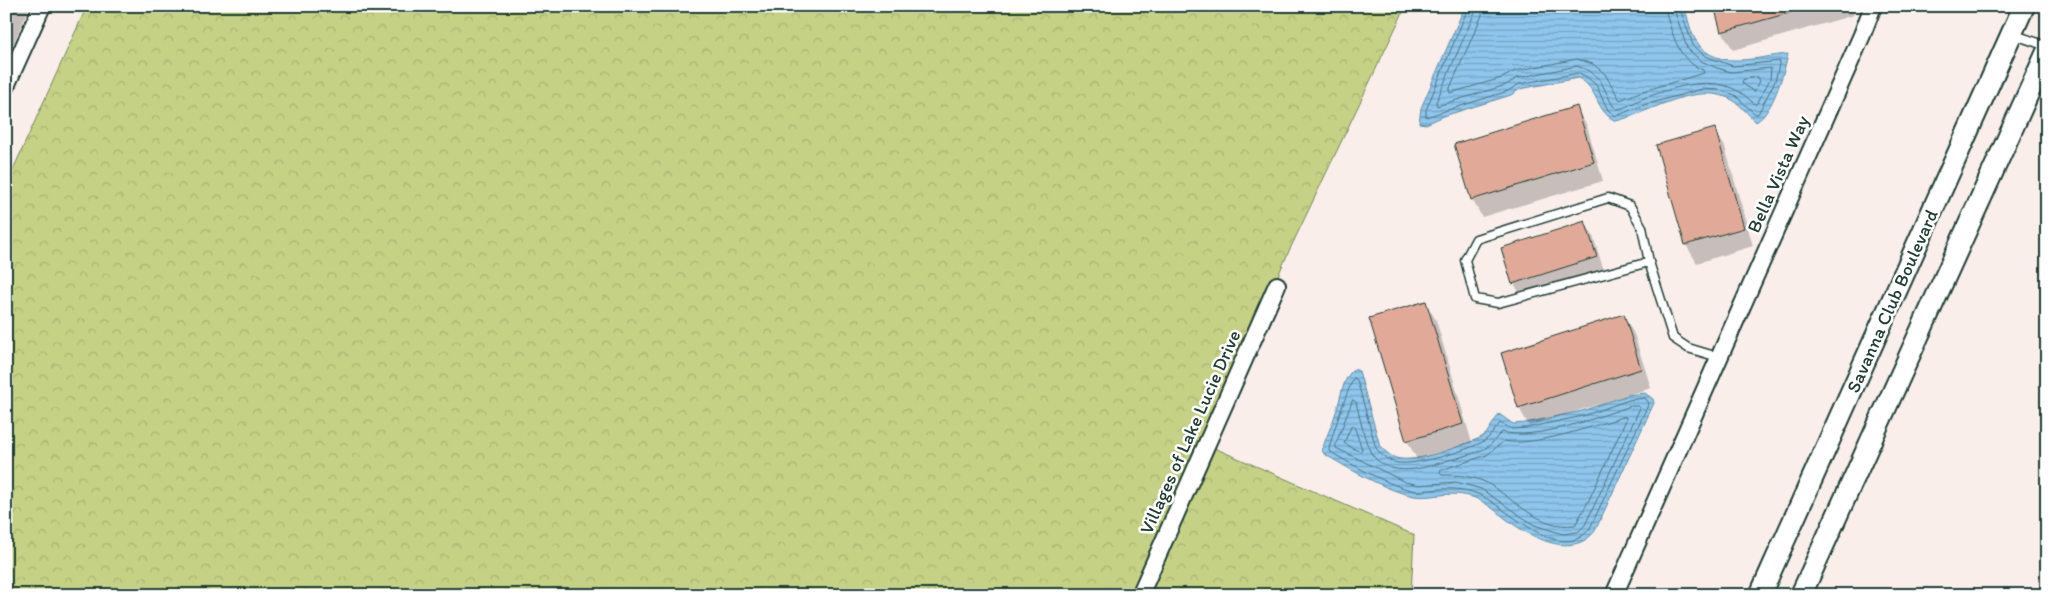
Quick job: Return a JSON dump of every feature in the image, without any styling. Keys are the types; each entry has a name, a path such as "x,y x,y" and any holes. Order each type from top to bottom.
{"street":[{"path":"6,86 10,68 42,6"},
{"name":"Bella Vista Way","path":"1614,595 1862,35 1873,6"},
{"name":"Savanna Club Boulevard","path":"1760,595 2024,6"},
{"name":"Savanna Club Boulevard","path":"1802,595 2047,52"},
{"name":"Villages of Lake Lucie Drive","path":"1140,595 1277,285"}],"lane":[{"path":"2012,34 2047,46"},
{"path":"1649,262 1498,303 1475,299 1465,260 1476,239 1608,198 1630,206 1642,227 1649,262 1674,338 1688,348 1718,357"}],"green space":[{"path":"87,6 1406,6 1289,251 1203,443 1414,535 1411,595 6,595 6,185"}],"water":[{"path":"1465,6 1684,6 1691,30 1697,42 1716,57 1727,60 1740,60 1788,54 1781,81 1773,101 1768,110 1756,122 1734,101 1720,95 1706,94 1675,100 1616,121 1604,112 1590,88 1578,78 1520,89 1511,95 1444,116 1426,124 1419,123 1421,108"},
{"path":"1354,369 1359,371 1380,446 1396,458 1415,459 1480,438 1486,434 1499,414 1513,424 1582,411 1628,395 1645,393 1653,399 1654,403 1595,531 1577,544 1555,544 1522,530 1490,506 1475,498 1458,494 1422,497 1403,493 1368,478 1324,454 1322,450 1344,383"}],"building":[{"path":"1714,6 1795,6 1796,11 1721,32"},
{"path":"1577,106 1594,162 1471,200 1454,144"},
{"path":"1715,128 1744,228 1685,245 1656,145"},
{"path":"1585,221 1597,257 1512,284 1501,248"},
{"path":"1426,301 1463,424 1406,441 1369,318"},
{"path":"1624,314 1641,369 1518,408 1501,353"}]}
